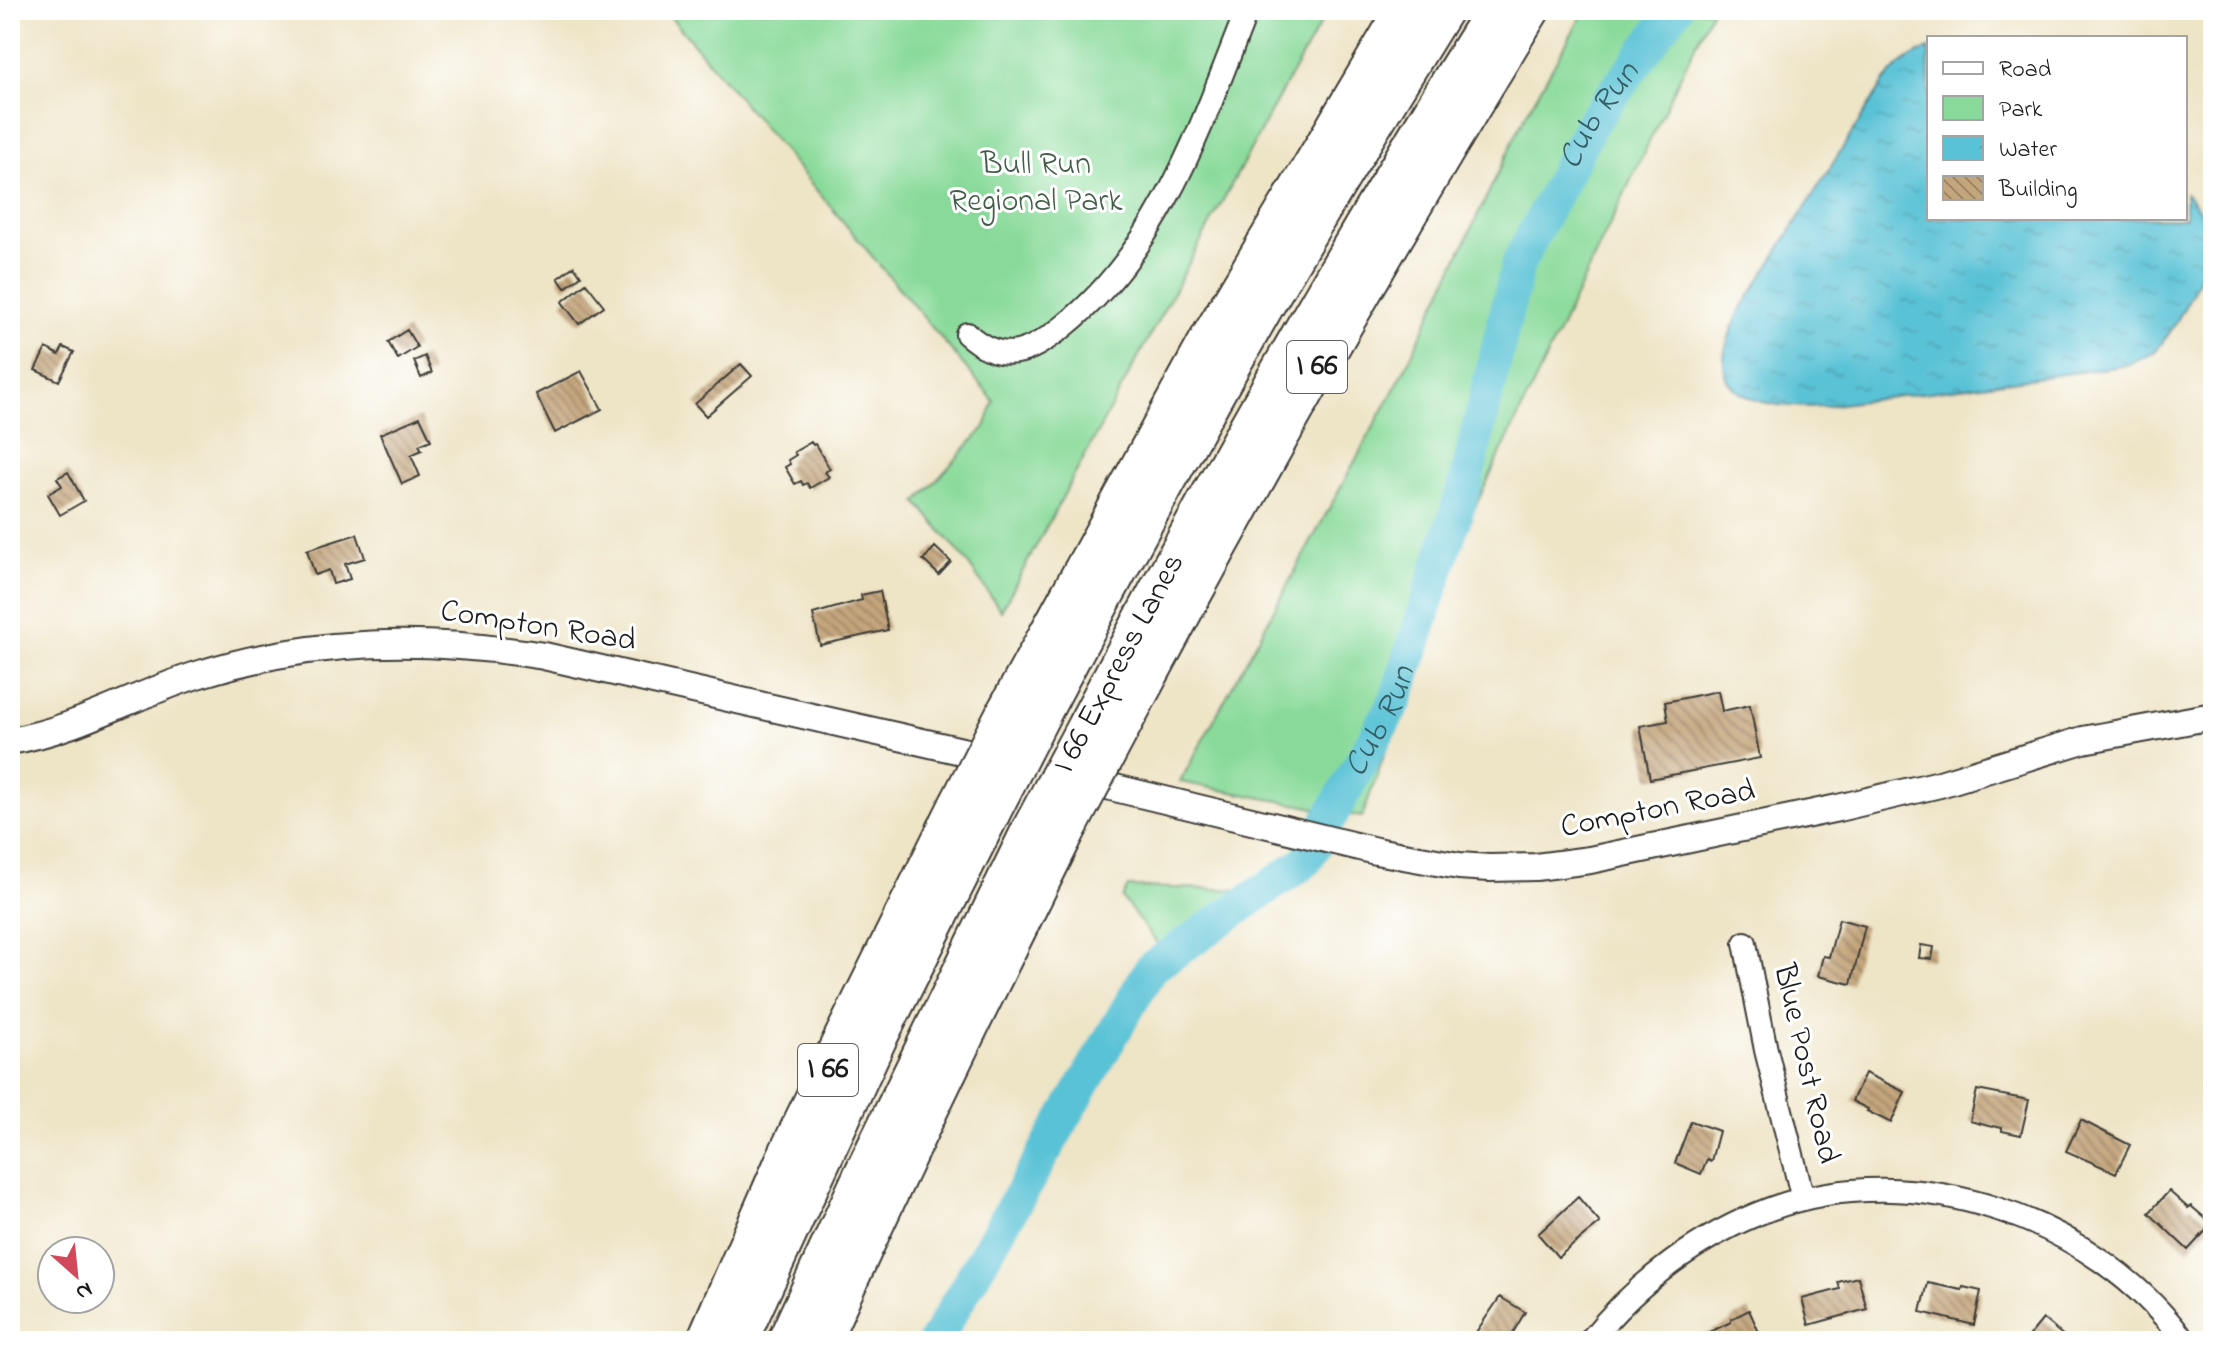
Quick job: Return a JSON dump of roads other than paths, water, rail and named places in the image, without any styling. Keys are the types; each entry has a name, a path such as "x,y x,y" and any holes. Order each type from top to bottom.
{"highway":[{"name":"I 66","path":"706,1341 812,1102 975,808 1209,340 1405,10"},
{"name":"I 66 Express Lanes","path":"1022,715 1124,558 1263,309 1443,10"},
{"name":"I 66 Express Lanes","path":"1103,728 1177,556 1309,323 1495,10"},
{"name":"I 66","path":"821,1341 957,1050 1047,834 1103,728 1213,553 1341,326 1530,10"},
{"path":"738,1341 871,1052 975,808"},
{"path":"787,1341 863,1175 1047,834"}],"street":[{"path":"967,334 986,349 998,353 1021,352 1052,336 1080,313 1119,272 1167,199 1247,10"},
{"name":"Compton Road","path":"10,741 57,731 198,674 252,660 314,648 370,643 429,643 544,656 966,752"},
{"name":"Compton Road","path":"1111,787 1376,851 1459,866 1536,867 1590,860 1786,819 1940,784 2083,740 2213,716"},
{"name":"Blue Post Road","path":"1745,943 1766,1050 1803,1199"},
{"path":"1590,1341 1639,1289 1680,1257 1721,1231 1770,1209 1803,1199 1869,1191 1933,1194 1978,1203 2024,1218 2066,1237 2107,1264 2142,1293 2184,1341"}],"water":[{"path":"1927,50 1927,220 2187,220 2187,195 2197,207 2207,235 2203,266 2191,295 2155,351 2122,366 1826,406 1762,402 1735,388 1726,377 1724,355 1739,313 1884,82 1915,55"}],"waterway":[{"name":"Cub Run","path":"935,1341 1151,968 1305,862 1396,700 1465,485 1518,264 1591,124 1675,10"}],"park label":[{"name":"Bull Run Regional Park","path":"1036,184"}]}
